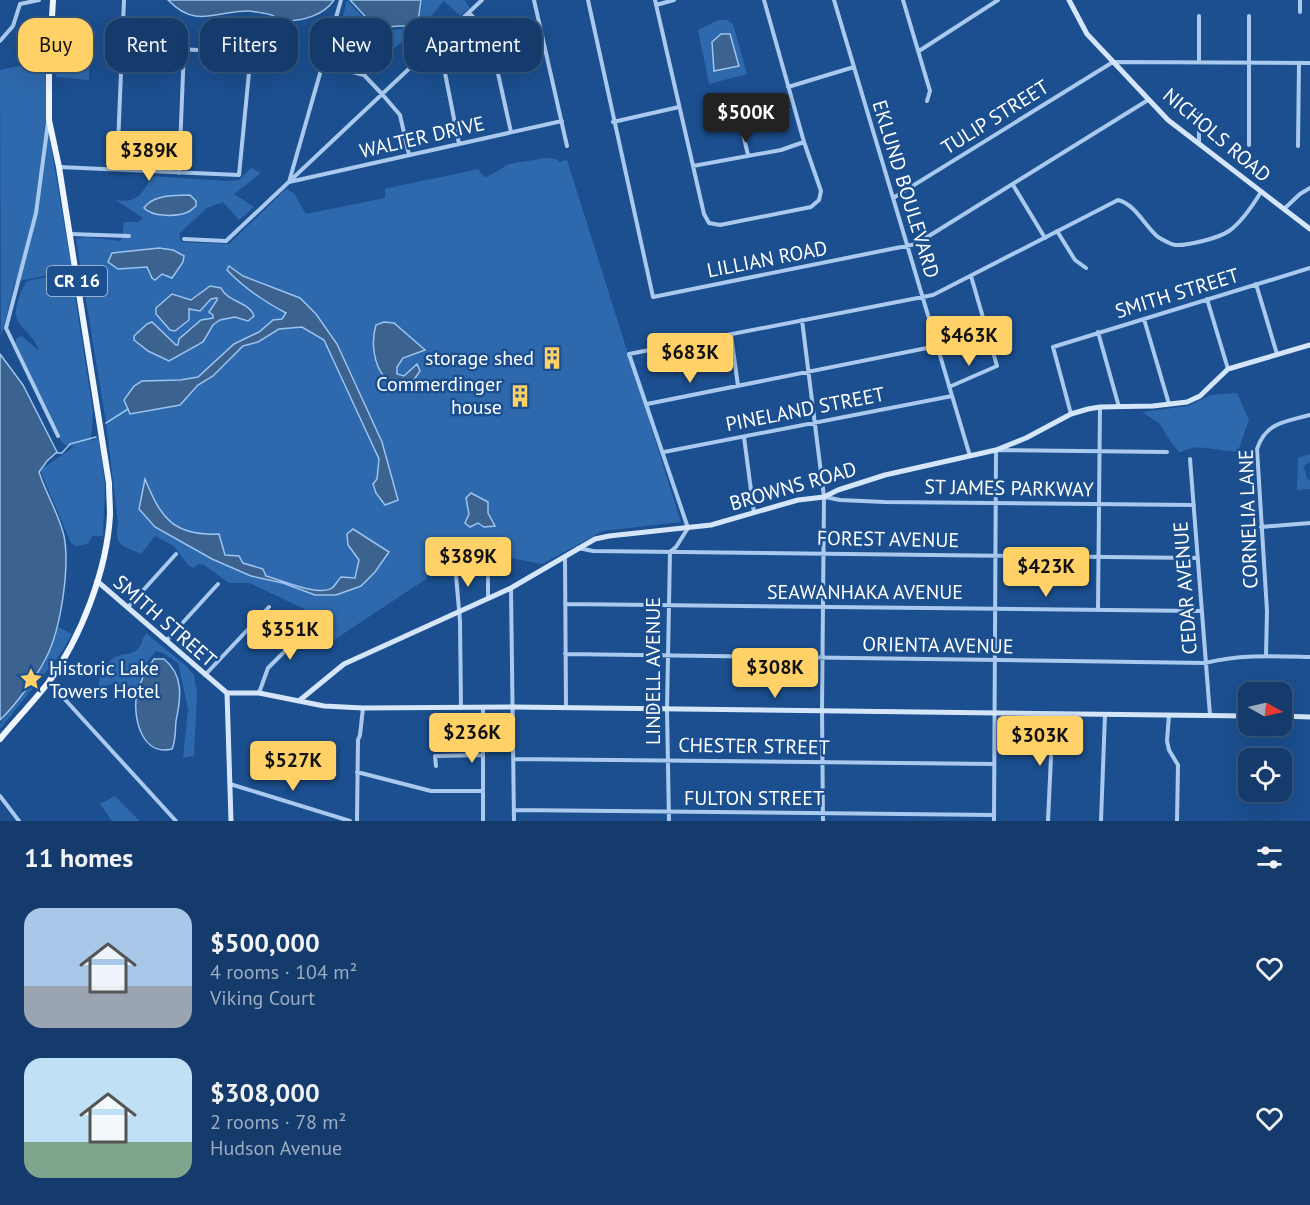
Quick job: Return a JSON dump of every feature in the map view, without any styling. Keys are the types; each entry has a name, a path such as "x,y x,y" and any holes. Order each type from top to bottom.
{"main road":[{"name":"CR 16","path":"0,739 49,682 78,633 97,581 104,555 110,515 109,483 59,167 49,120 53,0"}],"street":[{"path":"0,41 13,26 20,2 39,0"},
{"path":"123,18 124,0"},
{"path":"336,18 341,0"},
{"path":"464,18 482,0"},
{"path":"534,0 567,146"},
{"name":"LILLIAN ROAD","path":"588,0 653,297 916,244 1149,99"},
{"path":"674,0 655,2 704,214 709,223 720,225 812,207 819,200 821,191 804,142 764,0"},
{"name":"EKLUND BOULEVARD","path":"834,0 970,456"},
{"path":"903,0 930,90 927,101"},
{"path":"919,51 998,0"},
{"name":"NICHOLS ROAD","path":"1069,0 1087,34 1168,120 1310,229"},
{"path":"1300,0 1300,12"},
{"path":"469,13 489,33 511,132"},
{"path":"1199,16 1199,61"},
{"path":"1249,16 1249,145"},
{"path":"59,167 239,176 251,52 188,50"},
{"path":"1113,62 1310,63"},
{"name":"TULIP STREET","path":"893,198 1113,62"},
{"path":"1298,146 1299,63"},
{"path":"788,87 854,68"},
{"path":"117,169 121,72"},
{"path":"179,173 183,72"},
{"path":"289,182 321,72"},
{"path":"353,72 364,75 400,115 409,155"},
{"path":"184,239 226,241 406,72"},
{"path":"443,72 459,144"},
{"path":"613,122 679,107"},
{"path":"1199,114 1199,144"},
{"path":"739,117 748,155"},
{"path":"49,120 36,213 6,328 10,341 58,436"},
{"name":"WALTER DRIVE","path":"289,182 562,121"},
{"path":"693,166 781,150 804,142"},
{"path":"1013,185 1045,238"},
{"path":"1284,209 1310,188"},
{"path":"670,552 688,528 629,354 933,295 1119,200 1126,202 1159,237 1176,245 1195,242 1228,231 1254,204 1261,192"},
{"path":"1057,231 1075,260 1086,268"},
{"path":"70,234 129,236"},
{"name":"SMITH STREET","path":"1071,414 1053,346 1310,268"},
{"path":"950,387 997,366 970,276"},
{"path":"1256,284 1277,354"},
{"path":"1207,299 1228,369"},
{"path":"1144,319 1169,405"},
{"path":"802,320 824,497 823,821"},
{"path":"1098,333 1119,407"},
{"path":"731,334 738,386"},
{"name":"BROWNS ROAD","path":"300,700 344,664 511,588 595,539 711,525 798,500 824,497 838,490 885,475 996,450 1026,438 1071,414 1100,407 1169,405 1187,402 1200,396 1228,369 1310,345"},
{"path":"646,404 937,346"},
{"name":"PINELAND STREET","path":"664,452 952,396"},
{"path":"1098,609 1100,407"},
{"name":"CORNELIA LANE","path":"1266,655 1267,611 1257,449 1261,438 1275,425 1310,415"},
{"path":"744,437 754,513"},
{"path":"994,818 996,450 1167,452"},
{"name":"CEDAR AVENUE","path":"1190,459 1210,716"},
{"name":"ST JAMES PARKWAY","path":"824,497 840,500 1194,505"},
{"path":"1261,527 1310,524"},
{"name":"FOREST AVENUE","path":"578,548 593,551 1197,558"},
{"name":"LINDELL AVENUE","path":"669,821 667,653 670,552"},
{"path":"127,608 176,554"},
{"path":"565,556 566,708"},
{"path":"455,564 461,708"},
{"path":"488,578 488,598"},
{"name":"SMITH STREET","path":"97,581 227,693"},
{"path":"166,642 218,584"},
{"path":"511,588 514,821"},
{"name":"SEAWANHAKA AVENUE","path":"565,604 1202,611"},
{"path":"205,675 269,607"},
{"path":"259,693 268,668 292,644 318,626"},
{"name":"ORIENTA AVENUE","path":"565,654 667,653 823,658 1205,663 1232,657 1266,655 1310,657"},
{"path":"49,682 176,821"},
{"path":"231,821 227,693 259,693 324,706 363,708 513,707 1238,716"},
{"path":"483,707 483,821"},
{"path":"357,821 358,741 363,708"},
{"path":"1101,821 1105,713"},
{"path":"1048,821 1053,714"},
{"path":"1169,715 1167,741 1169,750 1178,765 1177,821"},
{"path":"1292,716 1310,717"},
{"path":"436,766 435,756 483,755"},
{"name":"CHESTER STREET","path":"513,759 994,764"},
{"path":"357,772 431,791 483,791"},
{"path":"230,784 350,821"},
{"path":"0,796 19,821"},
{"name":"FULTON STREET","path":"514,810 823,813 994,818"}],"shaded area":[{"path":"168,0 334,0 325,10 298,20 298,18 277,18 250,11 198,16 178,9"},
{"path":"347,0 364,18 342,18"},
{"path":"350,0 421,0 418,18 404,18 404,26 392,26 392,18 367,18"},
{"path":"422,0 464,0 470,8 460,16 444,1 429,18 418,18"},
{"path":"718,20 727,20 733,24 747,74 709,84 698,30"},
{"path":"404,29 404,41 392,50 392,30"},
{"path":"721,34 730,34 739,66 714,71 712,42"},
{"path":"18,66 18,72 46,72 49,134 72,270 15,282 1,337 0,70"},
{"path":"56,72 89,72 89,80 56,77"},
{"path":"544,158 557,159 559,162 567,160 681,522 603,531 542,564 479,552 433,555 426,579 331,642 329,621 250,583 229,583 204,565 199,564 193,568 188,565 174,546 155,536 141,554 120,544 117,536 118,522 106,423 76,239 87,237 120,241 124,222 138,222 143,218 114,199 128,201 138,196 152,176 239,180 251,168 261,173 234,194 254,207 239,220 223,202 207,208 179,234 181,242 229,244 286,189 294,193 306,214 385,198 385,189 393,187 479,169 485,177 510,164"},
{"path":"190,195 196,201 196,206 183,214 159,215 144,208 148,203 159,198"},
{"path":"159,248 173,250 184,256 183,262 172,278 162,274 155,280 147,267 118,269 108,262 112,253"},
{"path":"229,266 243,276 300,298 316,314 337,344 382,442 398,500 385,505 376,493 373,484 377,479 379,459 324,340 302,327 279,329 258,342 243,346 213,376 198,385 180,405 130,414 124,400 134,386 142,381 198,377 234,344 259,332 273,320 282,319 286,313 240,283 227,270"},
{"path":"69,272 72,276 93,412 91,440 87,442 99,438 105,485 103,536 92,536 88,544 77,546 71,543 40,470 75,446 70,447 62,443 16,344 16,339 22,336 39,351 16,315 18,300 27,281"},
{"path":"210,286 221,288 228,296 252,311 254,316 248,321 235,317 220,320 213,325 203,342 169,361 148,351 134,340 134,336 152,322 178,345 179,339 201,320 213,318 209,312 217,298 211,299 200,311 189,309 189,320 175,331 170,330 156,314 156,308 172,294 191,300"},
{"path":"384,322 394,323 425,350 403,358 397,367 397,374 404,376 417,364 420,371 411,384 397,387 385,378 378,366 373,345 374,331 376,325"},
{"path":"0,354 23,385 57,452 39,472 62,528 66,564 60,615 46,658 31,682 0,720"},
{"path":"1237,393 1249,420 1238,451 1193,448 1180,453 1159,423 1142,412 1188,406 1211,395"},
{"path":"1310,454 1310,462 1304,466 1307,479 1310,480 1310,489 1297,490 1298,458"},
{"path":"145,479 163,514 171,522 190,532 219,534 225,555 239,556 243,563 263,569 266,576 300,587 326,590 333,587 341,577 355,578 359,560 348,545 347,534 353,529 389,552 375,572 361,586 336,595 315,595 283,583 251,576 212,559 155,527 139,509"},
{"path":"471,493 488,502 488,513 495,526 484,527 478,523 470,527 465,523 469,514 466,498"},
{"path":"58,627 72,634 61,653 0,729 0,724 45,663"},
{"path":"146,633 194,675 197,693 194,756 183,758 188,709 178,663 156,651 144,666 136,692 128,691 116,683 99,688 101,674 106,665 114,658 137,650"},
{"path":"154,659 164,659 175,672 178,680 180,695 172,749 161,750 146,741 136,712 140,684"},
{"path":"115,796 140,821 112,821 100,804"}],"waterway":[{"path":"106,423 128,409"},
{"path":"57,453 62,453 70,444 96,437"}],"place":[{"name":"storage shed","path":"552,358"},
{"name":"Commerdinger house","path":"520,396"},
{"name":"Historic Lake Towers Hotel","path":"31,679"}]}
